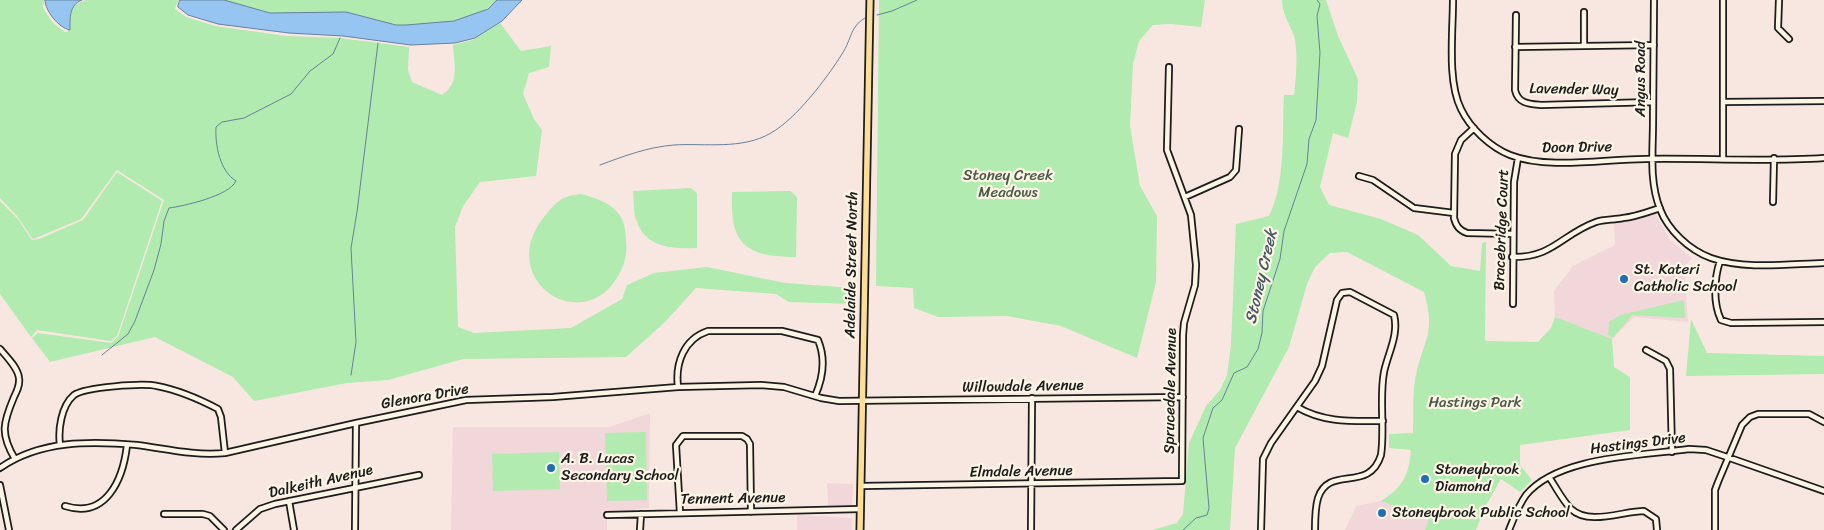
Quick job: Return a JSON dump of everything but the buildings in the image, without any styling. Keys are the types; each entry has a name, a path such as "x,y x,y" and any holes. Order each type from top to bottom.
{"main road":[{"name":"Adelaide Street North","path":"860,530 870,0"}],"street":[{"name":"Doon Drive","path":"1453,0 1453,83 1461,110 1474,128 1491,145 1518,158 1556,162 1653,159 1824,158"},
{"name":"Angus Road","path":"1654,0 1653,176 1660,208"},
{"path":"1723,0 1723,158"},
{"path":"1779,0 1778,28 1789,39"},
{"path":"1584,12 1584,46"},
{"path":"1516,15 1515,47 1654,45"},
{"name":"Lavender Way","path":"1515,47 1516,95 1528,104 1653,102"},
{"name":"Sprucedale Avenue","path":"1169,68 1167,150 1191,215 1196,270 1184,323 1182,481"},
{"path":"1723,102 1824,101"},
{"path":"1474,128 1460,140 1455,154 1454,218 1460,230 1466,233 1512,234"},
{"path":"1185,196 1230,177 1236,170 1239,129"},
{"name":"Bracebridge Court","path":"1513,304 1512,234 1514,182 1518,158"},
{"path":"1773,202 1774,158"},
{"path":"1359,176 1372,180 1420,211 1454,213"},
{"path":"1512,257 1533,256 1543,253 1574,232 1597,221 1624,218 1660,208 1670,225 1686,244 1720,261 1745,264 1824,263"},
{"path":"1720,261 1716,280 1717,307 1722,320 1731,323 1824,322"},
{"path":"1261,530 1263,459 1271,443 1315,381 1322,366 1337,300 1342,293 1350,292 1394,315 1396,323 1384,374 1383,443 1378,465 1368,475 1339,479 1328,484 1318,496 1315,530"},
{"path":"678,386 676,370 680,358 688,343 698,334 717,330 782,331 818,340 822,350 822,379 815,396"},
{"path":"0,349 19,376 20,384 2,423 6,444 15,459"},
{"path":"1646,350 1666,361 1670,369 1672,452"},
{"path":"60,445 60,423 70,400 75,395 112,386 154,385 169,388 218,408 225,453"},
{"name":"Glenora Drive","path":"0,468 33,451 60,445 127,445 190,454 225,453 466,400 553,397 678,386 784,387 839,401 862,400"},
{"name":"Willowdale Avenue","path":"862,400 1184,397"},
{"path":"1031,530 1032,398"},
{"path":"1297,407 1311,416 1326,420 1383,421"},
{"path":"1715,530 1715,490 1727,456 1742,425 1750,417 1758,414 1809,414 1824,422"},
{"path":"354,530 356,423"},
{"path":"680,513 676,445 683,436 742,436 747,438 750,444 751,512"},
{"path":"64,506 84,509 96,507 105,500 124,464 127,445"},
{"name":"Hastings Drive","path":"1509,530 1525,496 1549,477 1578,464 1672,452 1698,450 1727,456 1824,491"},
{"name":"Dalkeith Avenue","path":"236,530 260,509 355,486 419,475"},
{"path":"1549,477 1572,510 1582,516 1594,517 1644,511 1656,519 1657,530"},
{"name":"Elmdale Avenue","path":"861,486 1182,481"},
{"path":"0,485 9,530"},
{"path":"289,501 294,530"},
{"name":"Tennent Avenue","path":"606,515 860,510"},
{"path":"164,514 203,514 210,516 224,530"},
{"path":"640,530 641,514"}],"shaded area":[{"name":"St. Kateri Catholic School","path":"1655,213 1670,240 1692,258 1684,267 1688,322 1634,317 1612,339 1555,317 1554,291 1573,266 1615,245 1614,222 1634,220"},
{"name":"A. B. Lucas Secondary School","path":"650,413 649,508 635,509 635,518 607,519 607,530 451,530 453,427 609,427"},
{"path":"827,483 853,484 852,505 828,506"},
{"name":"Stoneybrook Public School","path":"1381,501 1429,519 1425,530 1345,530 1356,506"},
{"path":"797,515 852,518 852,530 797,530"}],"green space":[{"path":"0,0 44,0 43,8 53,23 65,32 68,32 69,15 72,8 86,0 178,0 175,9 186,17 215,26 286,36 340,38 409,47 408,70 412,82 442,95 448,90 454,79 453,45 473,40 500,23 521,51 551,46 549,67 529,73 523,94 534,119 542,130 536,176 480,182 463,206 455,227 458,327 474,333 571,328 622,299 627,285 654,273 707,267 785,283 855,288 854,304 789,302 776,294 696,288 665,322 626,357 463,359 388,380 347,383 254,401 233,377 155,337 50,362 32,338 38,333 111,343 118,337 164,200 117,170 81,219 33,239 17,216 0,198"},
{"path":"220,0 497,0 478,14 456,22 434,26 410,26 317,15 267,14 243,10"},
{"name":"Stoney Creek Meadows","path":"879,0 1205,0 1201,27 1171,24 1153,25 1139,41 1133,64 1130,126 1140,186 1157,216 1156,282 1137,358 1061,326 1007,316 938,317 914,308 913,288 876,286"},
{"name":"Hastings Park","path":"1282,0 1326,0 1338,36 1358,79 1357,102 1348,138 1333,133 1320,187 1329,205 1381,219 1418,235 1451,266 1480,271 1482,243 1486,242 1485,341 1538,342 1551,328 1555,317 1612,339 1614,367 1630,377 1630,430 1520,445 1520,465 1532,480 1520,492 1501,479 1484,509 1476,530 1425,530 1429,519 1381,501 1400,485 1409,467 1411,450 1389,448 1389,434 1413,433 1415,382 1428,335 1429,317 1424,292 1347,252 1330,253 1315,267 1307,284 1289,347 1235,448 1230,530 1152,530 1177,523 1183,514 1189,443 1206,406 1220,390 1227,375 1231,345 1236,224 1269,216 1278,188 1281,173 1284,95 1294,95 1297,61 1295,40 1284,12"},
{"path":"117,172 162,201 117,336 111,341 37,330 31,337 0,294 0,201 18,219 32,240 39,239 83,220"},
{"path":"691,188 697,193 697,248 679,248 662,245 654,242 641,231 634,211 633,191"},
{"path":"790,191 797,197 796,257 764,254 752,250 744,244 734,224 732,192"},
{"path":"581,194 607,203 619,214 625,229 626,253 623,266 608,289 590,300 570,302 552,295 538,282 530,263 531,241 544,217 556,204 568,196"},
{"path":"1684,300 1685,318 1632,315 1613,338 1608,335 1609,322 1620,315"},
{"path":"1691,319 1707,353 1824,356 1824,374 1686,376"},
{"path":"646,432 647,500 607,501 605,433"},
{"path":"559,452 560,489 493,491 492,454"}],"water":[{"path":"45,0 82,0 72,9 70,30 61,26 53,18 47,9"},
{"path":"180,0 224,0 270,13 346,12 396,25 406,25 454,21 488,9 497,0 522,0 502,21 475,38 455,43 411,45 343,36 289,33 218,24 188,15 178,7"}],"waterway":[{"path":"877,15 892,11 917,0"},
{"name":"Stoney Creek","path":"1183,530 1196,518 1207,515 1209,508 1203,438 1213,408 1222,400 1234,373 1247,367 1258,349 1262,333 1263,311 1280,259 1284,231 1307,164 1309,139 1316,120 1320,53 1317,16 1320,4 1317,0"},
{"path":"600,165 627,155 655,148 674,145 736,144 748,142 771,133 791,118 810,97 842,54 854,28 861,20 867,17"},
{"path":"102,355 128,334 135,321 154,270 161,244 164,221 169,208 195,203 216,196 232,186 236,181 222,165 216,142 216,127 222,122 244,118 291,94 310,71 333,54 340,38"},
{"path":"351,375 356,342 351,248 378,43"}],"place":[{"name":"St. Kateri Catholic School","path":"1624,279"},
{"name":"A. B. Lucas Secondary School","path":"551,468"},
{"name":"Stoneybrook Diamond","path":"1425,479"},
{"name":"Stoneybrook Public School","path":"1382,513"}]}
